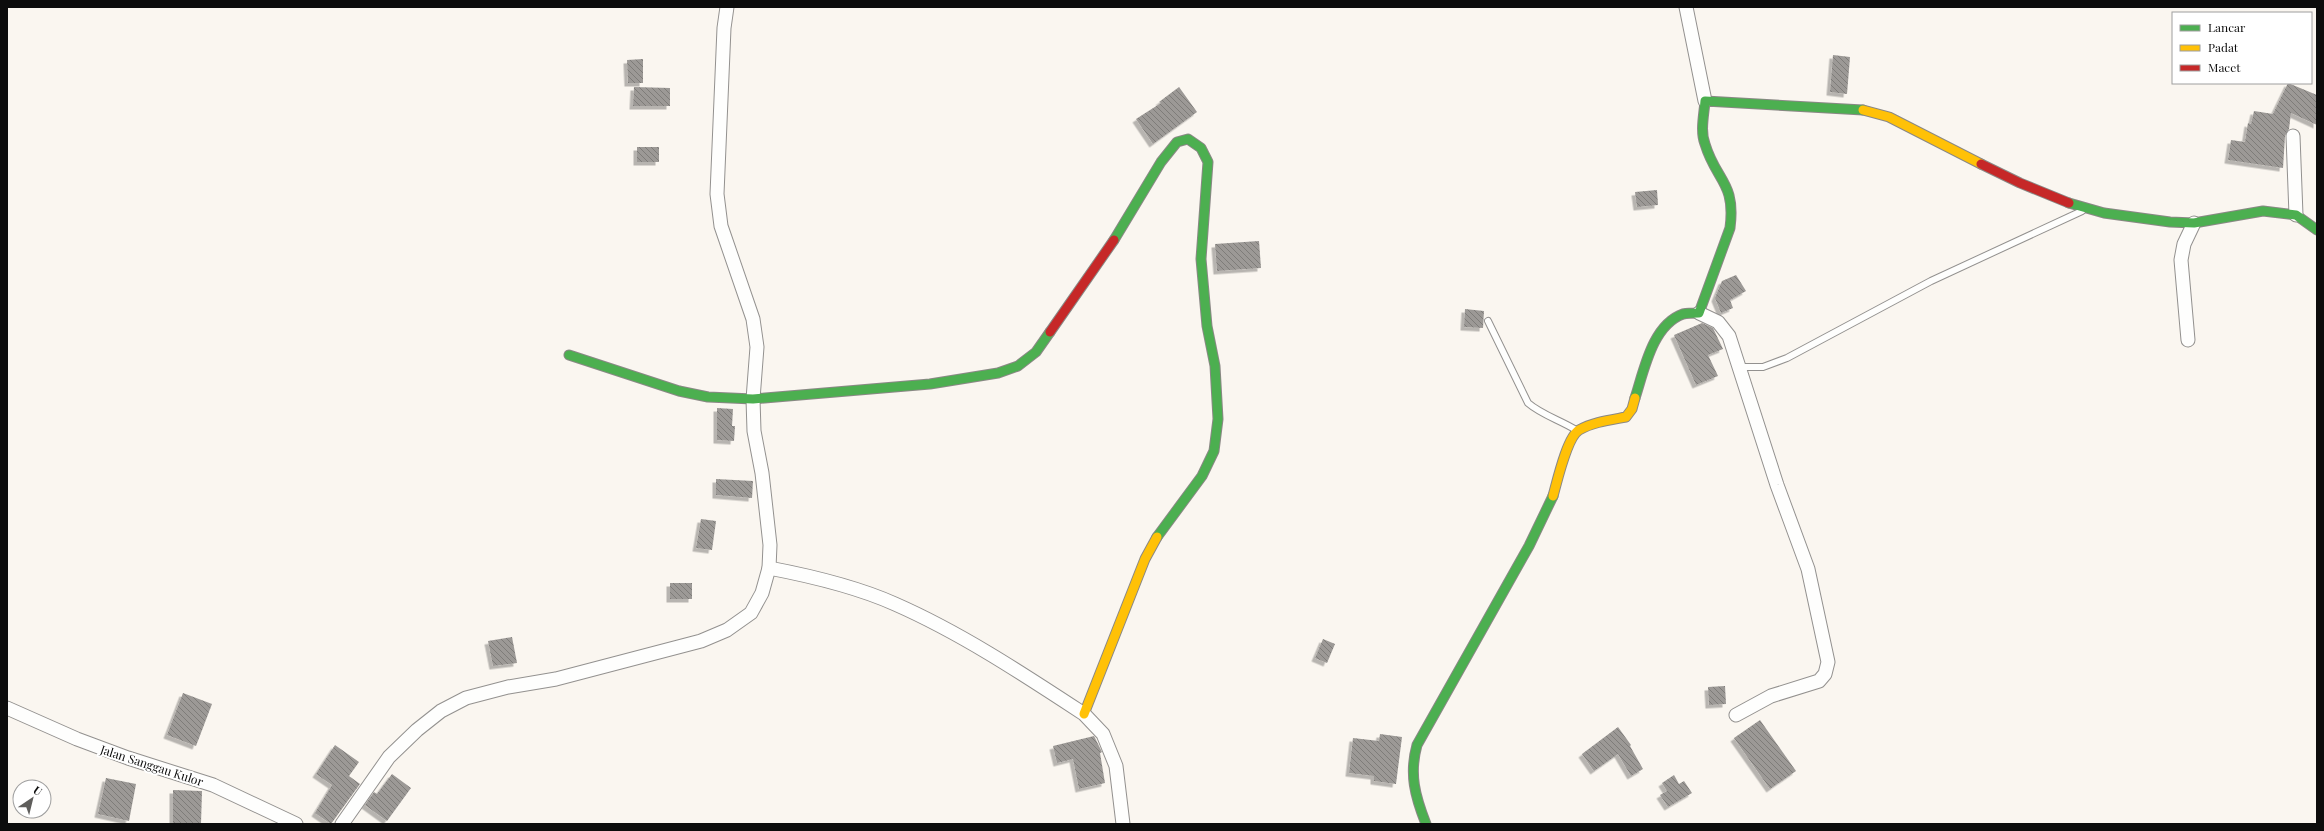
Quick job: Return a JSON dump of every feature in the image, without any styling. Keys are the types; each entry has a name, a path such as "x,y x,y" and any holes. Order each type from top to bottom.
{"street":[{"path":"342,824 389,757 417,730 441,711 466,698 659,654 701,641 727,630 750,613 762,593 769,568 770,545 762,473 754,430 753,399 757,347 753,319 721,226 716,194 724,28 727,7"},
{"path":"1686,7 1705,101 1703,134 1704,145 1727,184 1732,198 1733,215 1727,246 1719,268 1707,287 1699,313"},
{"path":"1705,101 1869,110 1890,117 2020,183 2087,208 2142,219 2194,222 2263,211 2296,215 2317,230"},
{"path":"2293,136 2296,215"},
{"path":"568,355 679,391 708,397 753,399 930,384 998,373 1018,366 1036,352 1070,307 1102,260 1161,162 1177,142 1188,138 1196,142 1202,148 1208,162 1201,259 1207,326 1215,366 1218,419 1214,451 1202,476 1159,534 1146,559 1084,714"},
{"path":"2188,340 2181,260 2184,244 2194,222"},
{"path":"1426,824 1412,782 1412,766 1417,746 1529,546 1550,504 1564,455 1577,431 1596,423 1626,417 1632,409 1653,345 1659,334 1666,324 1678,316 1688,312 1699,313 1713,318 1724,328 1729,336 1777,484 1808,569 1828,662 1825,674 1819,681 1771,696 1736,715"},
{"path":"769,568 813,576 893,603 940,625 1084,714 1103,734 1116,766 1123,824"},
{"name":"Jalan Sanggau Kulor","path":"7,708 84,742 128,758 213,785 296,824"}],"lane":[{"path":"1740,367 1764,367 1787,358 1931,281 2087,208"},
{"path":"1488,321 1528,404 1538,411 1559,420 1577,431"}],"building":[{"path":"1833,55 1850,57 1847,94 1830,92"},
{"path":"643,59 643,83 628,83 627,60"},
{"path":"2288,84 2317,95 2317,125 2291,113 2289,129 2285,136 2283,168 2228,160 2231,140 2245,142 2248,123 2251,124 2254,111 2273,114"},
{"path":"634,87 670,88 670,106 633,106"},
{"path":"1179,87 1197,112 1153,144 1136,119 1161,103 1159,102"},
{"path":"637,147 659,147 659,162 637,162"},
{"path":"1657,190 1658,205 1637,207 1635,192"},
{"path":"1259,241 1261,268 1217,271 1215,244"},
{"path":"1736,275 1746,291 1730,300 1733,308 1721,313 1715,298 1722,281"},
{"path":"1465,309 1484,311 1483,328 1464,327"},
{"path":"1702,323 1713,328 1723,349 1708,355 1718,376 1696,385 1674,335"},
{"path":"717,408 733,409 732,426 735,426 734,441 717,440"},
{"path":"716,479 753,481 752,498 716,495"},
{"path":"701,519 716,521 712,550 696,548"},
{"path":"670,583 692,583 692,599 670,599"},
{"path":"512,637 517,663 493,666 488,641"},
{"path":"1323,639 1335,644 1327,663 1315,658"},
{"path":"1725,686 1726,704 1709,705 1708,687"},
{"path":"183,693 212,704 196,746 167,735"},
{"path":"1760,720 1796,771 1770,789 1734,738"},
{"path":"1618,727 1631,745 1630,746 1643,769 1631,776 1618,754 1594,771 1582,754"},
{"path":"1380,734 1402,737 1396,784 1374,781 1374,776 1349,773 1353,738 1379,741"},
{"path":"1094,736 1102,752 1100,753 1105,783 1079,789 1073,759 1057,763 1053,746"},
{"path":"335,745 359,762 349,776 360,784 331,824 315,813 332,785 316,774"},
{"path":"392,774 411,788 387,821 365,805 374,792 377,794"},
{"path":"1674,775 1679,784 1684,781 1692,793 1668,807 1660,795 1667,791 1662,783"},
{"path":"106,778 136,784 129,821 98,814"},
{"path":"173,790 202,791 201,823 173,823"}],"traffic: fast":[{"path":"1635,398 1646,362 1657,338 1664,328 1672,320 1683,314 1699,313 1730,228 1731,213 1728,191 1709,156 1703,134 1705,101 1863,110"},
{"path":"1114,240 1161,162 1177,142 1188,139 1201,148 1208,162 1201,259 1207,326 1215,366 1218,419 1214,451 1202,476 1157,537"},
{"path":"2069,203 2104,213 2170,222 2194,223 2263,211 2296,215 2317,230"},
{"path":"569,355 679,391 708,397 753,399 930,384 998,373 1018,366 1036,352 1050,332"},
{"path":"1426,824 1414,785 1413,766 1417,745 1529,546 1553,496"}],"traffic: slow":[{"path":"1863,110 1889,117 1981,164"},
{"path":"1553,496 1563,460 1570,441 1575,434 1579,430 1590,425 1626,417 1632,409 1635,398"},
{"path":"1084,714 1145,559 1157,537"}],"traffic: jam":[{"path":"1981,164 2020,183 2069,203"},
{"path":"1050,332 1114,240"}]}
